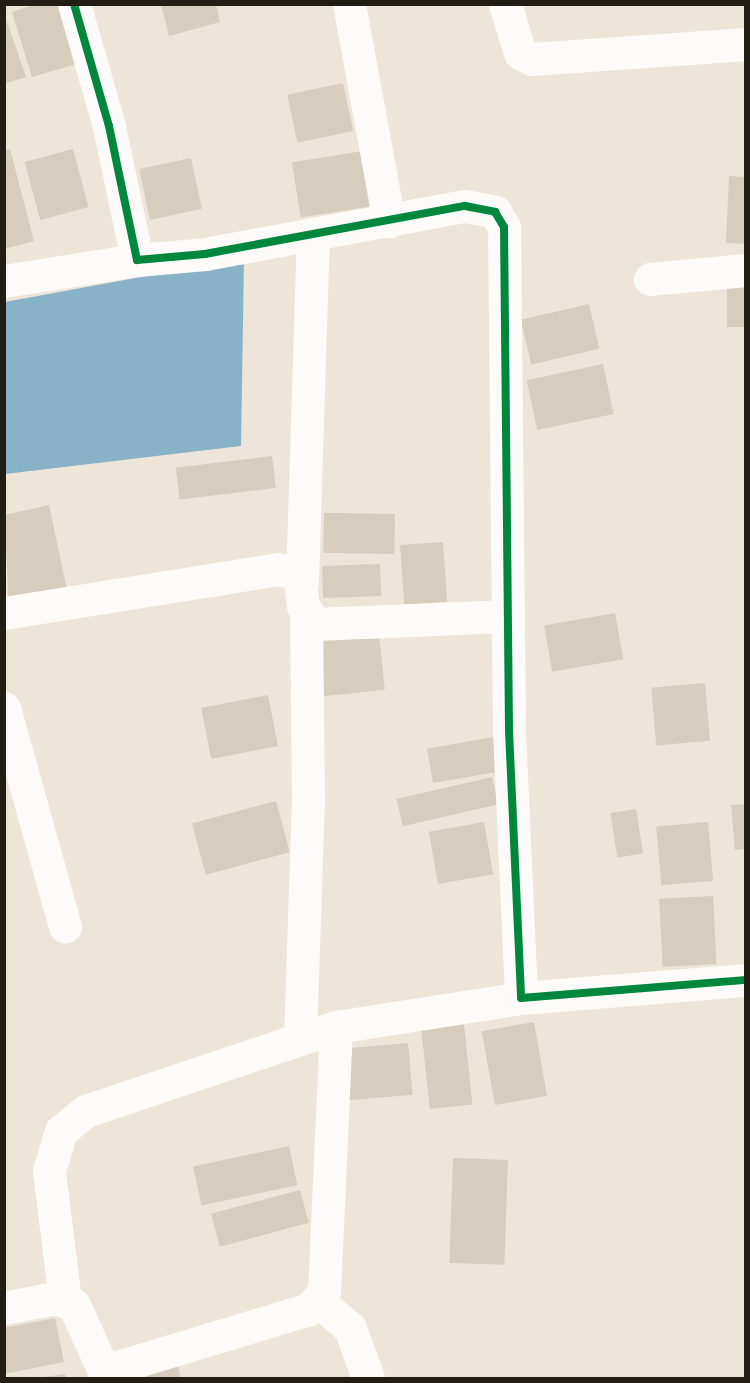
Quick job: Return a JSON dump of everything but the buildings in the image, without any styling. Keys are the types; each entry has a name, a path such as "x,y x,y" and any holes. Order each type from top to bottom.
{"street":[{"path":"74,4 109,126 137,260"},
{"path":"349,4 389,221"},
{"path":"505,4 520,53 532,59 746,45"},
{"path":"4,281 313,234 478,206 495,212 504,227 508,616 520,998"},
{"path":"300,1039 308,803 306,617 302,582 313,234"},
{"path":"650,279 746,270"},
{"path":"4,613 278,569 291,569 302,582"},
{"path":"306,617 327,626 508,616"},
{"path":"4,708 65,927"},
{"path":"65,1300 49,1171 61,1131 87,1111 336,1027 520,998 746,980"},
{"path":"4,1308 65,1300 74,1305 106,1375 298,1313 318,1301 328,1275 336,1027"},
{"path":"318,1301 350,1328 368,1378"}],"water":[{"path":"244,258 241,446 5,474 5,302"}],"cycle path":[{"path":"74,4 109,126 137,260 205,254 465,206 495,212 504,227 509,731 521,998 746,980"}]}
